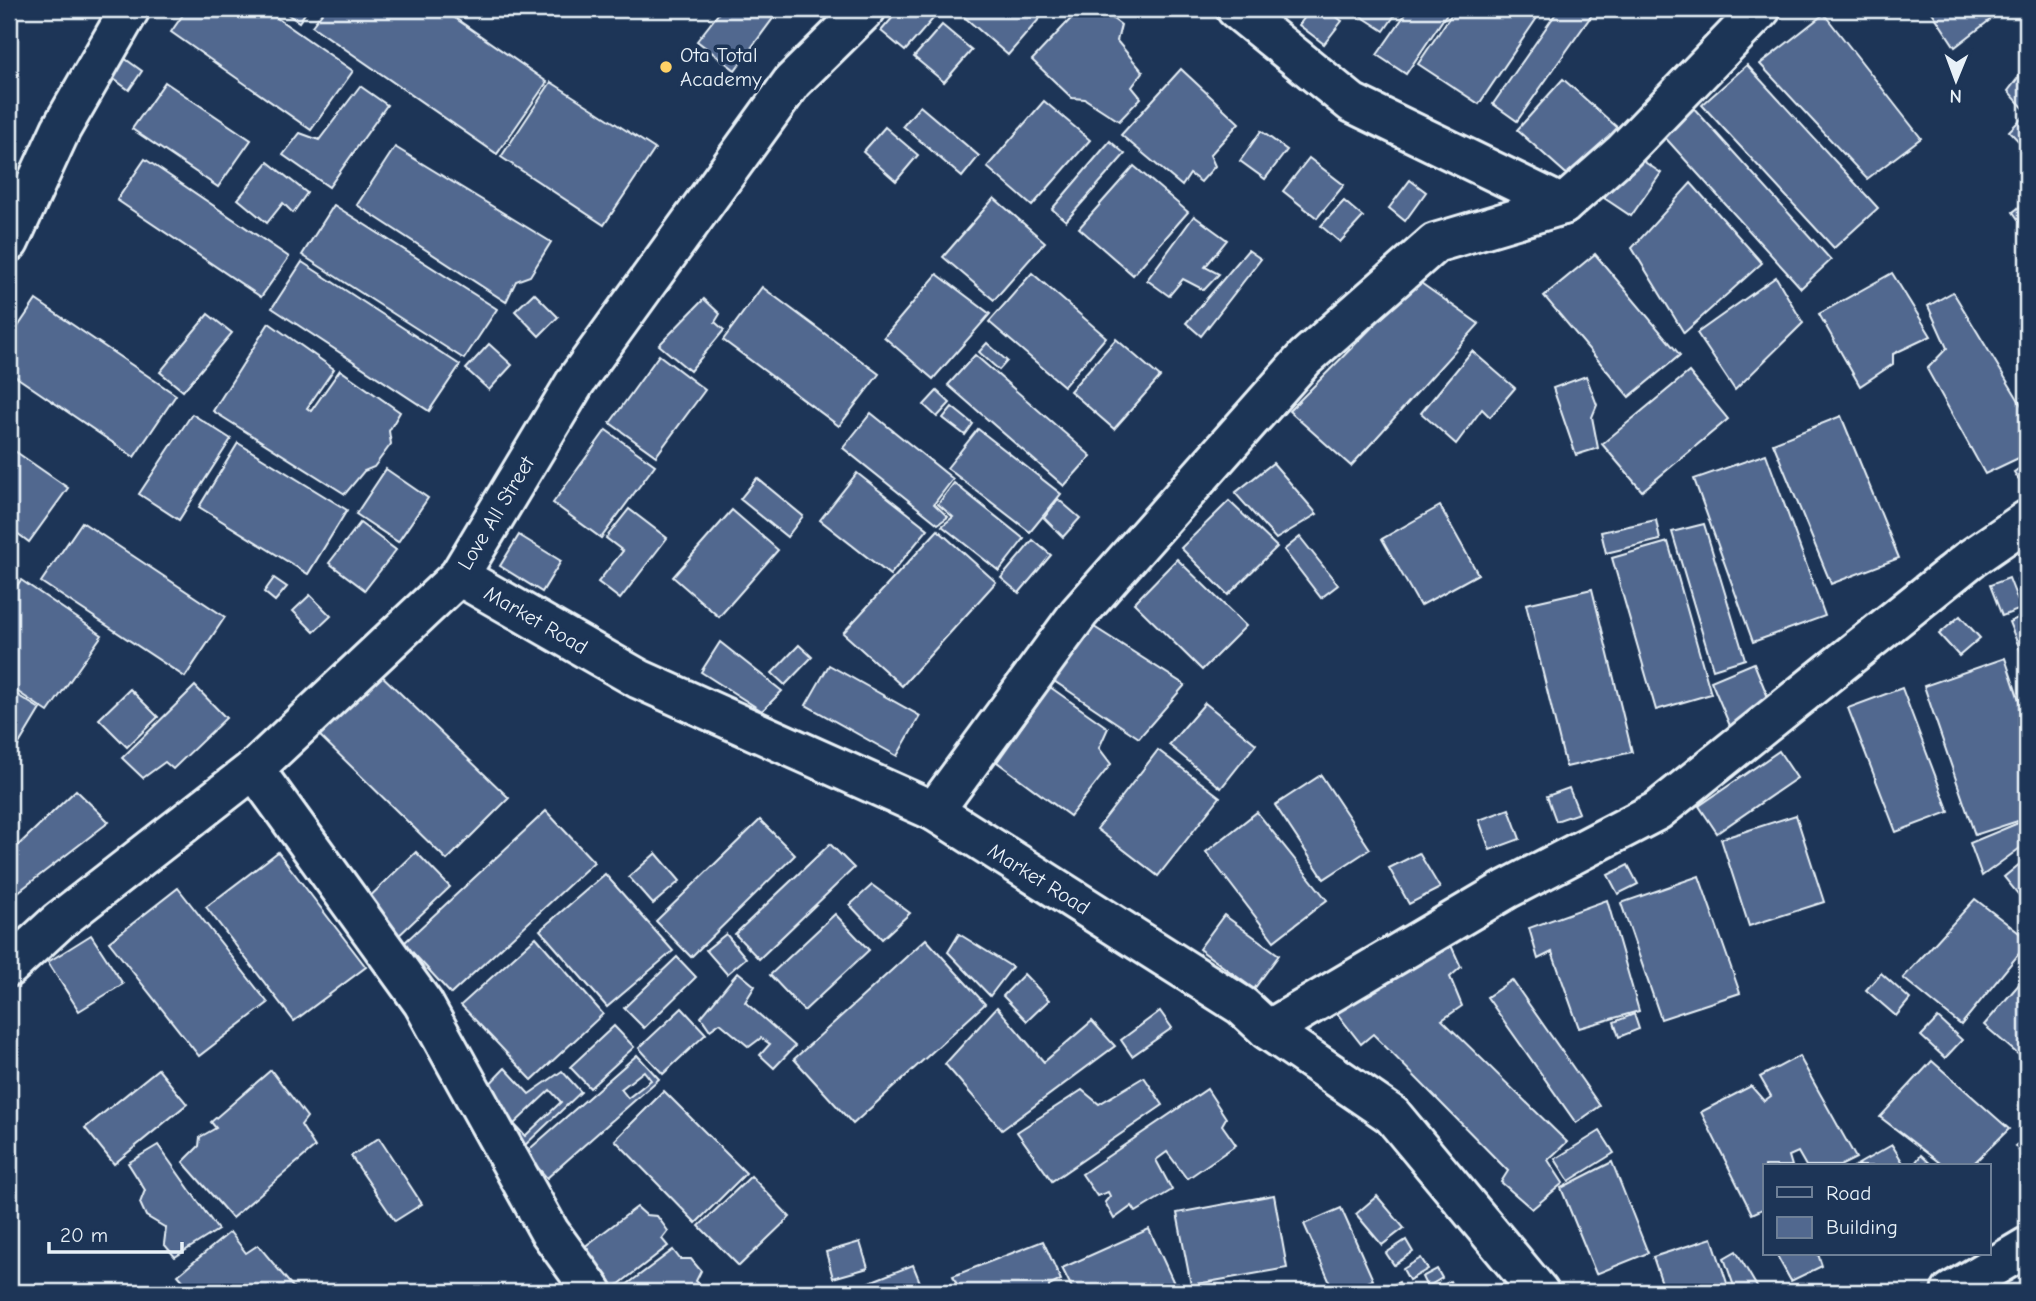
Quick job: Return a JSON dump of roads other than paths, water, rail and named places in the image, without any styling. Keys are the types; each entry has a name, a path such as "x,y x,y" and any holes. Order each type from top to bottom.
{"street":[{"path":"9,242 61,129 130,9"},
{"name":"Love All Street","path":"9,967 59,921 254,769 459,576 576,381 792,82 866,9"},
{"path":"1236,9 1352,103 1563,205"},
{"path":"934,811 1079,613 1305,358 1436,243 1563,205 1623,152 1761,9"},
{"path":"1268,1030 1507,889 1657,811 1969,560 2027,520"},
{"name":"Market Road","path":"459,576 639,679 934,811 1242,1006 1268,1030 1392,1115 1539,1292"},
{"path":"254,769 422,1003 549,1231 593,1292"},
{"path":"1951,1292 2027,1247"}],"place":[{"name":"Ota Total Academy","path":"666,67"}]}
